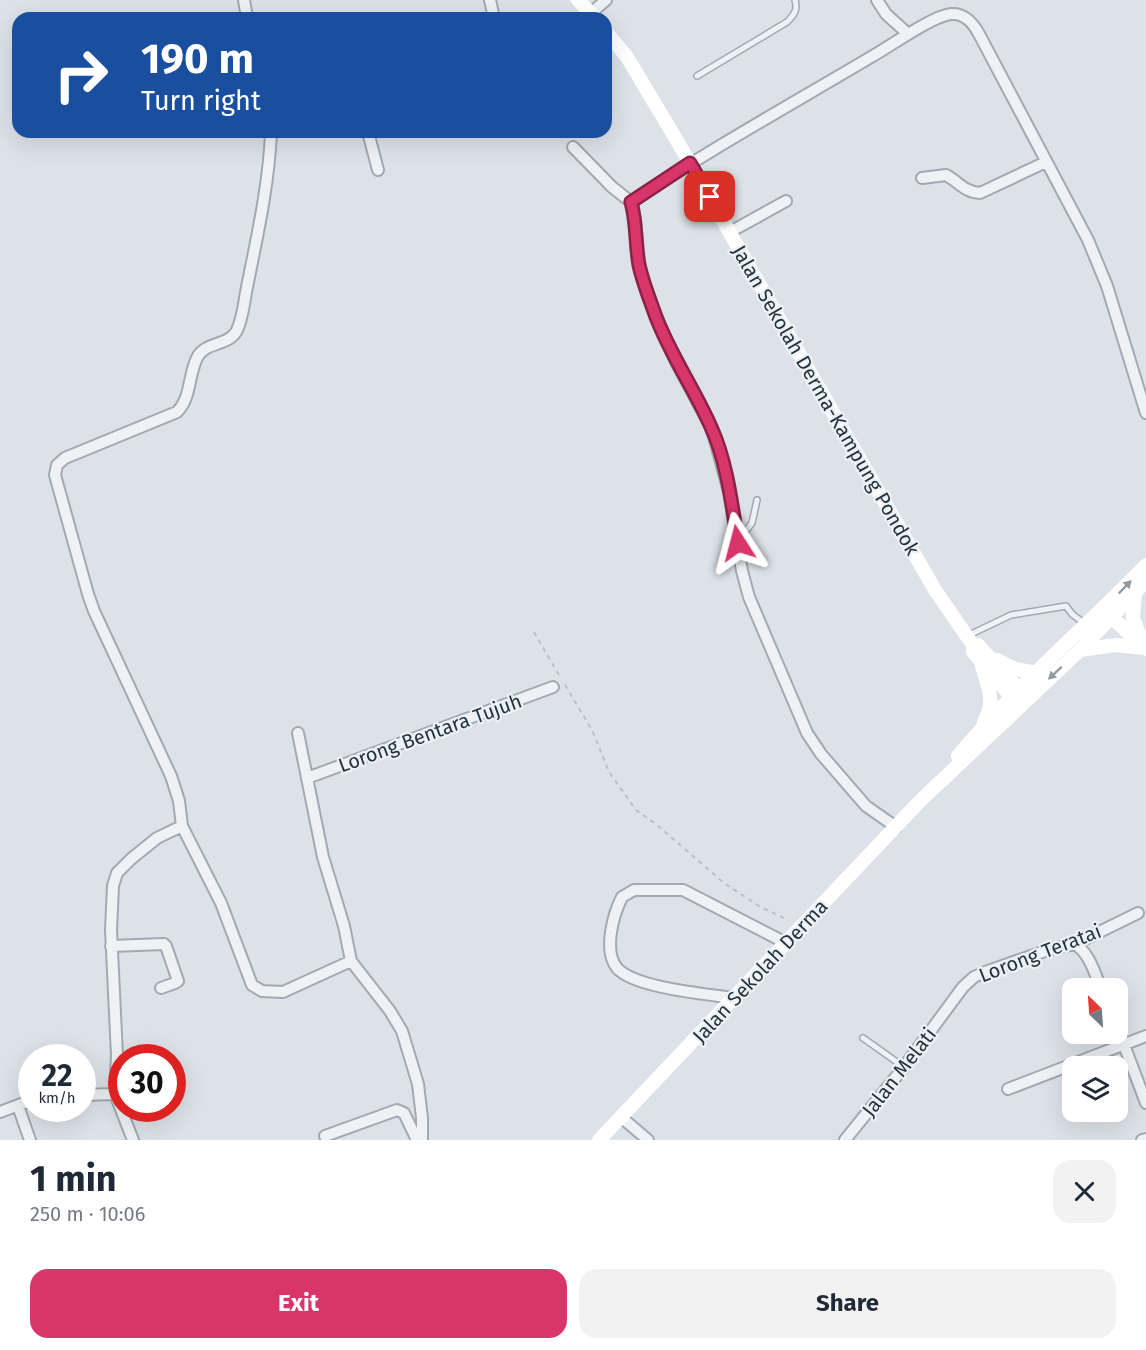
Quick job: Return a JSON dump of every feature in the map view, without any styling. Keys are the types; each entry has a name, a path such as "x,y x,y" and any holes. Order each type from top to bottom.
{"street":[{"path":"578,0 589,12"},
{"path":"596,12 606,0"},
{"path":"878,0 886,14 908,34"},
{"path":"631,202 690,163 908,34 945,15 953,14 968,19 979,34 1088,240 1107,286 1146,413"},
{"name":"Jalan Sekolah Derma-Kampung Pondok","path":"612,39 627,57 690,163 935,590 970,641 979,645 985,659 1020,698"},
{"path":"270,138 249,274 239,327 234,335 199,353 185,402 177,412 65,458 59,462 55,470 88,594 100,627 171,776 179,801 182,826 221,903 252,985 262,991 284,992 351,961"},
{"path":"370,138 378,170"},
{"path":"573,147 612,187 631,202 643,281 676,362 712,429 729,492 742,571 749,597 807,733 821,754 866,806 896,827"},
{"path":"922,178 946,175 958,186 971,193 980,193 1046,162"},
{"path":"730,232 786,201"},
{"name":"Jalan Sekolah Derma","path":"920,801 980,729 1080,650 1146,565"},
{"name":"Jalan Sekolah Derma","path":"599,1140 1020,698 1036,673 1086,626 1135,593 1146,581"},
{"path":"1135,593 1133,618 1146,649"},
{"path":"1108,613 1146,649"},
{"path":"1080,650 1115,645 1146,649"},
{"path":"980,729 990,711 992,700 985,659 1036,673"},
{"name":"Lorong Bentara Tujuh","path":"307,778 553,687"},
{"path":"298,733 323,857 344,926 351,961 390,1011 402,1031 418,1084 422,1140"},
{"path":"116,1044 111,946 113,886 117,873 143,848 182,826"},
{"path":"734,998 666,988 628,977 616,967 610,932 622,897 634,890 683,890 786,943"},
{"name":"Lorong Teratai","path":"951,1003 974,977 1051,949 1075,944 1138,913"},
{"path":"111,946 164,944 177,981 175,984 161,988"},
{"path":"1075,944 1088,957 1097,978"},
{"name":"Jalan Melati","path":"845,1140 904,1067 951,1003"},
{"path":"1128,1043 1146,1036"},
{"path":"1008,1089 1124,1044 1146,1103"},
{"path":"0,1112 18,1106"},
{"path":"325,1136 397,1110 404,1113 417,1140"},
{"path":"621,1117 648,1140"},
{"path":"24,1122 30,1140"},
{"path":"126,1122 133,1140"}],"lane":[{"path":"697,76 787,22 794,15 795,0"},
{"path":"738,543 752,523 757,500"},
{"path":"970,641 1011,615 1066,606 1086,626"},
{"path":"863,1038 904,1067"}],"path":[{"path":"534,632 592,730 609,772 636,810 656,824 724,883 759,906 801,927"}],"route":[{"path":"710,197 690,163 631,202 643,281 676,362 712,429 720,452 738,543"}]}
